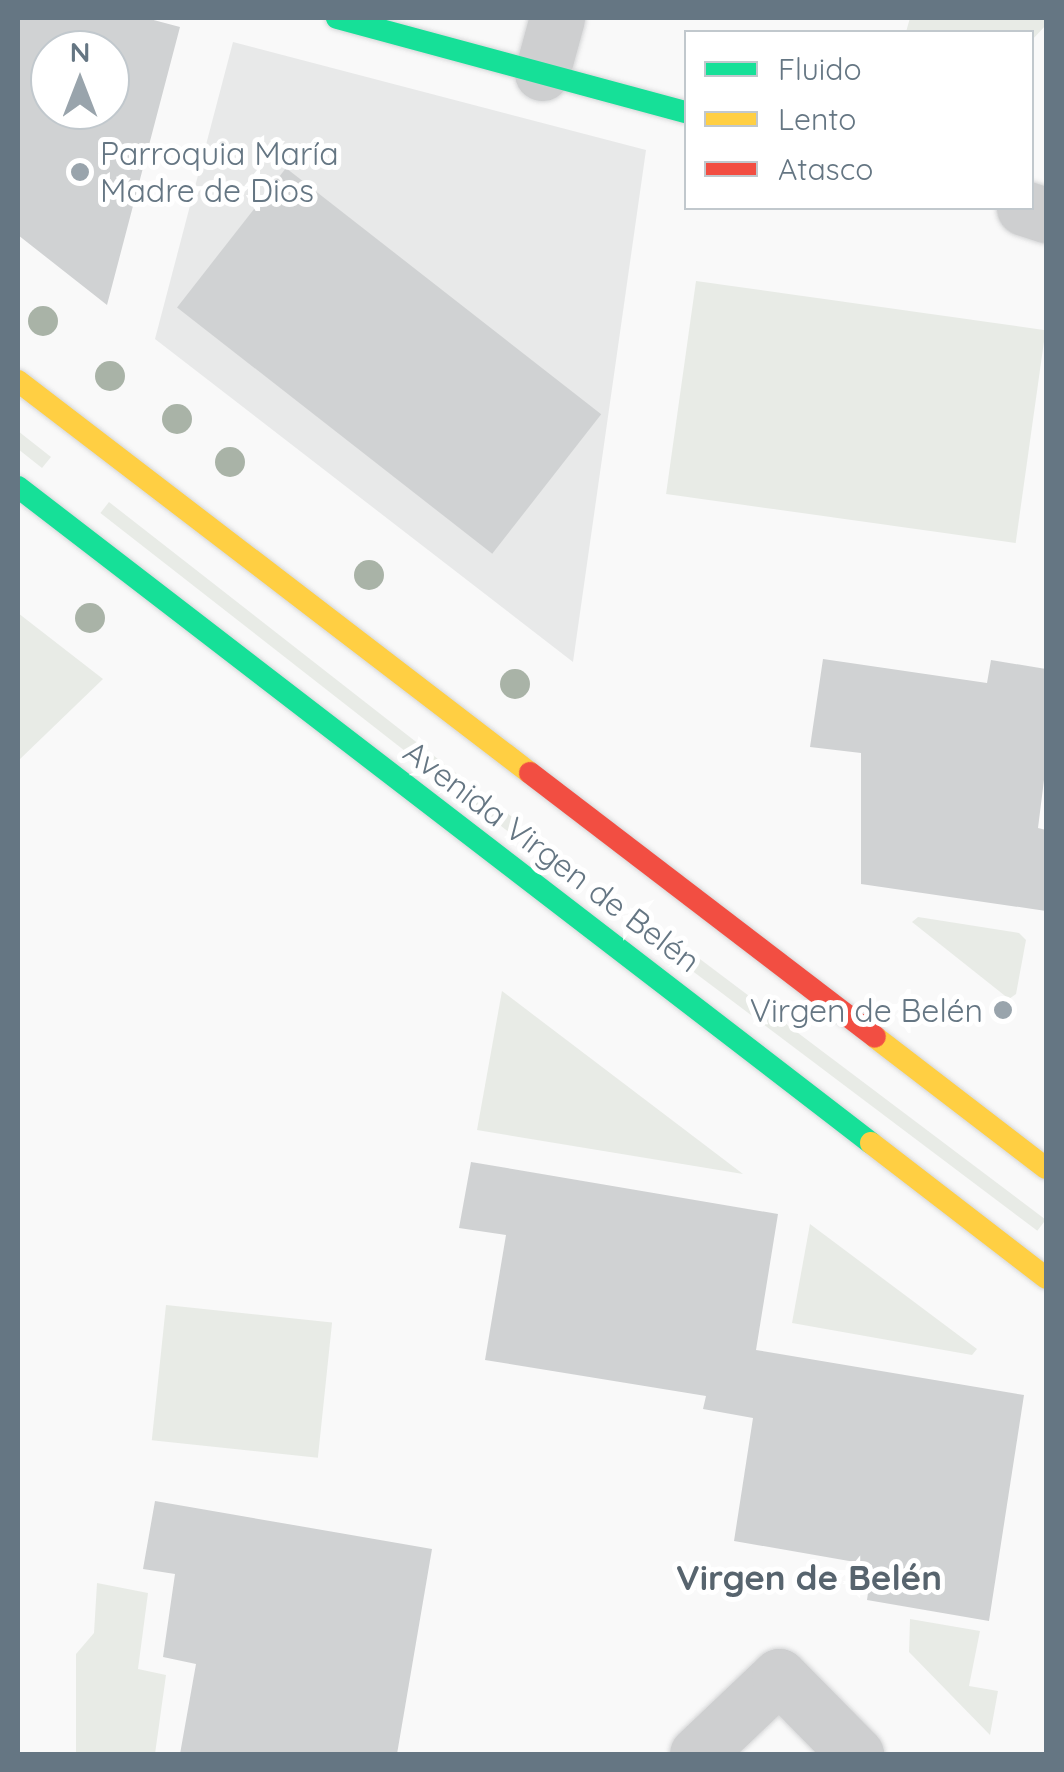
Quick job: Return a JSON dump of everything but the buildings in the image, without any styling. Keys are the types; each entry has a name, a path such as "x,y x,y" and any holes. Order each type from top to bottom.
{"street":[{"path":"336,18 684,111"},
{"path":"542,73 557,18"},
{"name":"Avenida Virgen de Belén","path":"18,381 1046,1168"},
{"name":"Avenida Virgen de Belén","path":"18,487 1046,1278"},
{"path":"697,1754 778,1676 856,1754"}],"shaded area":[{"path":"910,18 1046,18 1046,25 1034,38 1034,30 907,30"},
{"path":"233,42 646,150 573,662 155,339"},
{"path":"696,281 1046,330 1016,543 666,494"},
{"path":"18,431 51,457 42,468 18,449"},
{"path":"109,502 516,820 508,831 100,513"},
{"path":"18,613 103,679 18,761"},
{"path":"918,917 1019,933 1026,940 1016,994 1009,999 912,922"},
{"path":"676,941 1046,1220 1037,1231 668,952"},
{"path":"502,991 743,1174 477,1130"},
{"path":"810,1224 977,1349 972,1355 792,1323"},
{"path":"166,1305 332,1322 318,1458 152,1440"},
{"path":"97,1583 148,1593 138,1669 166,1675 155,1754 76,1754 76,1654 94,1633"},
{"path":"910,1619 980,1631 969,1686 998,1691 990,1735 909,1652"}],"traffic: fast":[{"path":"337,18 684,111"},
{"path":"18,487 871,1143"}],"traffic: slow":[{"path":"18,381 530,773"},
{"path":"875,1037 1046,1168"},
{"path":"871,1143 1046,1278"}],"traffic: jam":[{"path":"530,773 875,1037"}],"place":[{"name":"Parroquia María Madre de Dios","path":"80,172"},
{"name":"Virgen de Belén","path":"1003,1010"}],"district":[{"name":"Virgen de Belén","path":"809,1577"}]}
